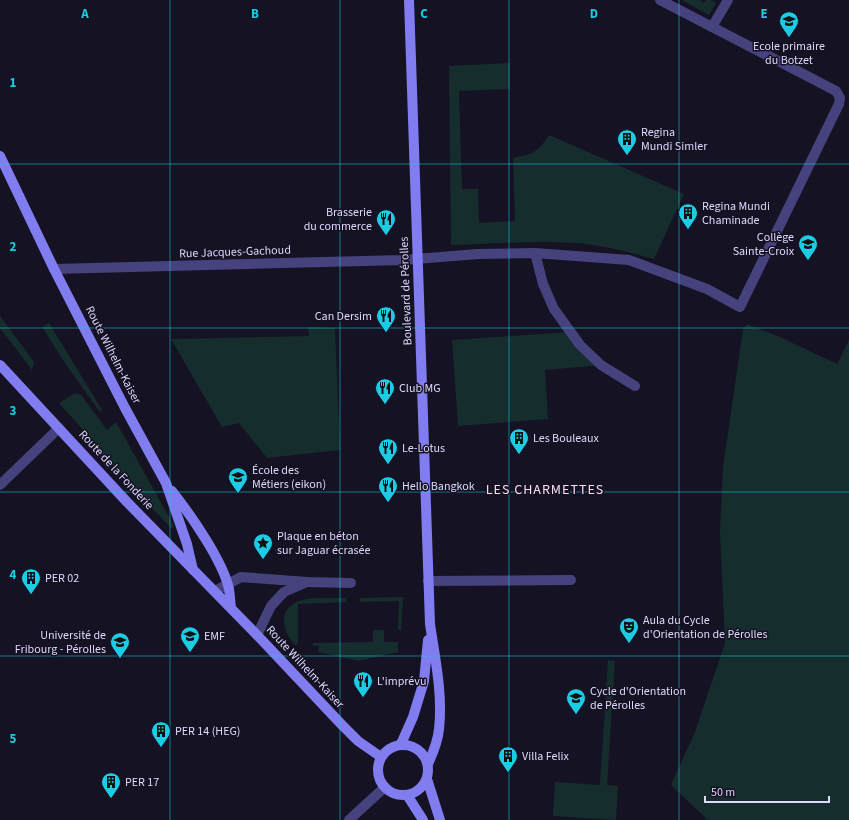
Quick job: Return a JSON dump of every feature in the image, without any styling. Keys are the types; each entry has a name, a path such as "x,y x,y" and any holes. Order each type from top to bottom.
{"main road":[{"name":"Boulevard de Pérolles","path":"410,0 428,581 430,624 437,678 440,720 437,742 428,764 427,779"},
{"name":"Route Wilhelm-Kaiser","path":"0,156 54,269 125,408 166,483 187,544 193,570"},
{"name":"Route de la Fonderie","path":"0,365 214,591"},
{"path":"166,483 189,514 216,559 227,584 231,607"},
{"name":"Route Wilhelm-Kaiser","path":"214,591 257,634 358,741 381,757"},
{"name":"Boulevard de Pérolles","path":"401,744 413,717 424,681 430,624"},
{"path":"427,779 421,788 407,795 395,794 385,787 378,776 378,767 381,757 390,748 401,744 418,749 426,758 428,764"},
{"path":"427,779 440,820"},
{"path":"407,795 424,820"}],"street":[{"path":"660,0 712,27 728,0"},
{"name":"Rue Jacques-Gachoud","path":"54,269 180,267 418,258 478,254 535,253 629,260 707,288 740,307 839,104 840,98 836,91 712,27"},
{"path":"535,253 543,284 554,309 580,344 601,365 635,386"},
{"path":"0,484 59,428"},
{"path":"214,591 241,577 307,582 351,583"},
{"path":"428,581 571,580"},
{"path":"257,634 271,606 284,592 307,582"},
{"path":"349,820 385,787"}],"green space":[{"path":"682,0 700,0 704,3 706,0 711,0 716,3 709,15"},
{"path":"510,63 510,89 459,91 462,189 478,189 479,223 515,221 513,158 534,152 541,146 549,135 684,194 654,259 625,251 576,243 529,242 451,245 449,66"},
{"path":"0,316 34,362 32,370 0,328"},
{"path":"49,323 102,410 100,412 65,363 42,327"},
{"path":"747,324 782,338 837,364 849,340 849,820 708,820 671,785 695,732 725,643 720,532 723,467 743,330"},
{"path":"308,327 335,328 340,450 267,458 239,423 222,427 171,339 309,336"},
{"path":"570,332 601,365 545,370 548,419 458,426 452,340"},
{"path":"75,393 81,395 107,430 116,422 174,526 172,529 91,445 94,442 59,403"},
{"path":"403,597 401,630 398,630 399,601 360,602 360,598"},
{"path":"346,598 346,602 298,604 298,643 295,645 293,643 284,623 286,611 291,605 308,599"},
{"path":"373,630 384,630 384,642 398,642 398,652 358,661 318,652 319,646 312,645 313,643 373,642"},
{"path":"608,660 615,661 607,785 618,786 616,820 553,816 555,782 600,785"}],"place":[{"name":"Ecole primaire du Botzet","path":"789,38"},
{"name":"Regina Mundi Simler","path":"627,156"},
{"name":"Regina Mundi Chaminade","path":"688,230"},
{"name":"Brasserie du commerce","path":"386,236"},
{"name":"Collège Sainte-Croix","path":"808,261"},
{"name":"Can Dersim","path":"386,333"},
{"name":"Club MG","path":"385,405"},
{"name":"Les Bouleaux","path":"519,455"},
{"name":"Le-Lotus","path":"388,465"},
{"name":"École des Métiers (eikon)","path":"238,494"},
{"name":"Hello Bangkok","path":"388,503"},
{"name":"Plaque en béton sur Jaguar écrasée","path":"263,560"},
{"name":"PER 02","path":"31,595"},
{"name":"Aula du Cycle d'Orientation de Pérolles","path":"629,644"},
{"name":"EMF","path":"190,653"},
{"name":"Université de Fribourg - Pérolles","path":"120,659"},
{"name":"L'imprévu","path":"363,698"},
{"name":"Cycle d'Orientation de Pérolles","path":"576,715"},
{"name":"PER 14 (HEG)","path":"161,748"},
{"name":"Villa Felix","path":"508,773"},
{"name":"PER 17","path":"111,799"}],"district":[{"name":"LES CHARMETTES","path":"545,490"}]}
